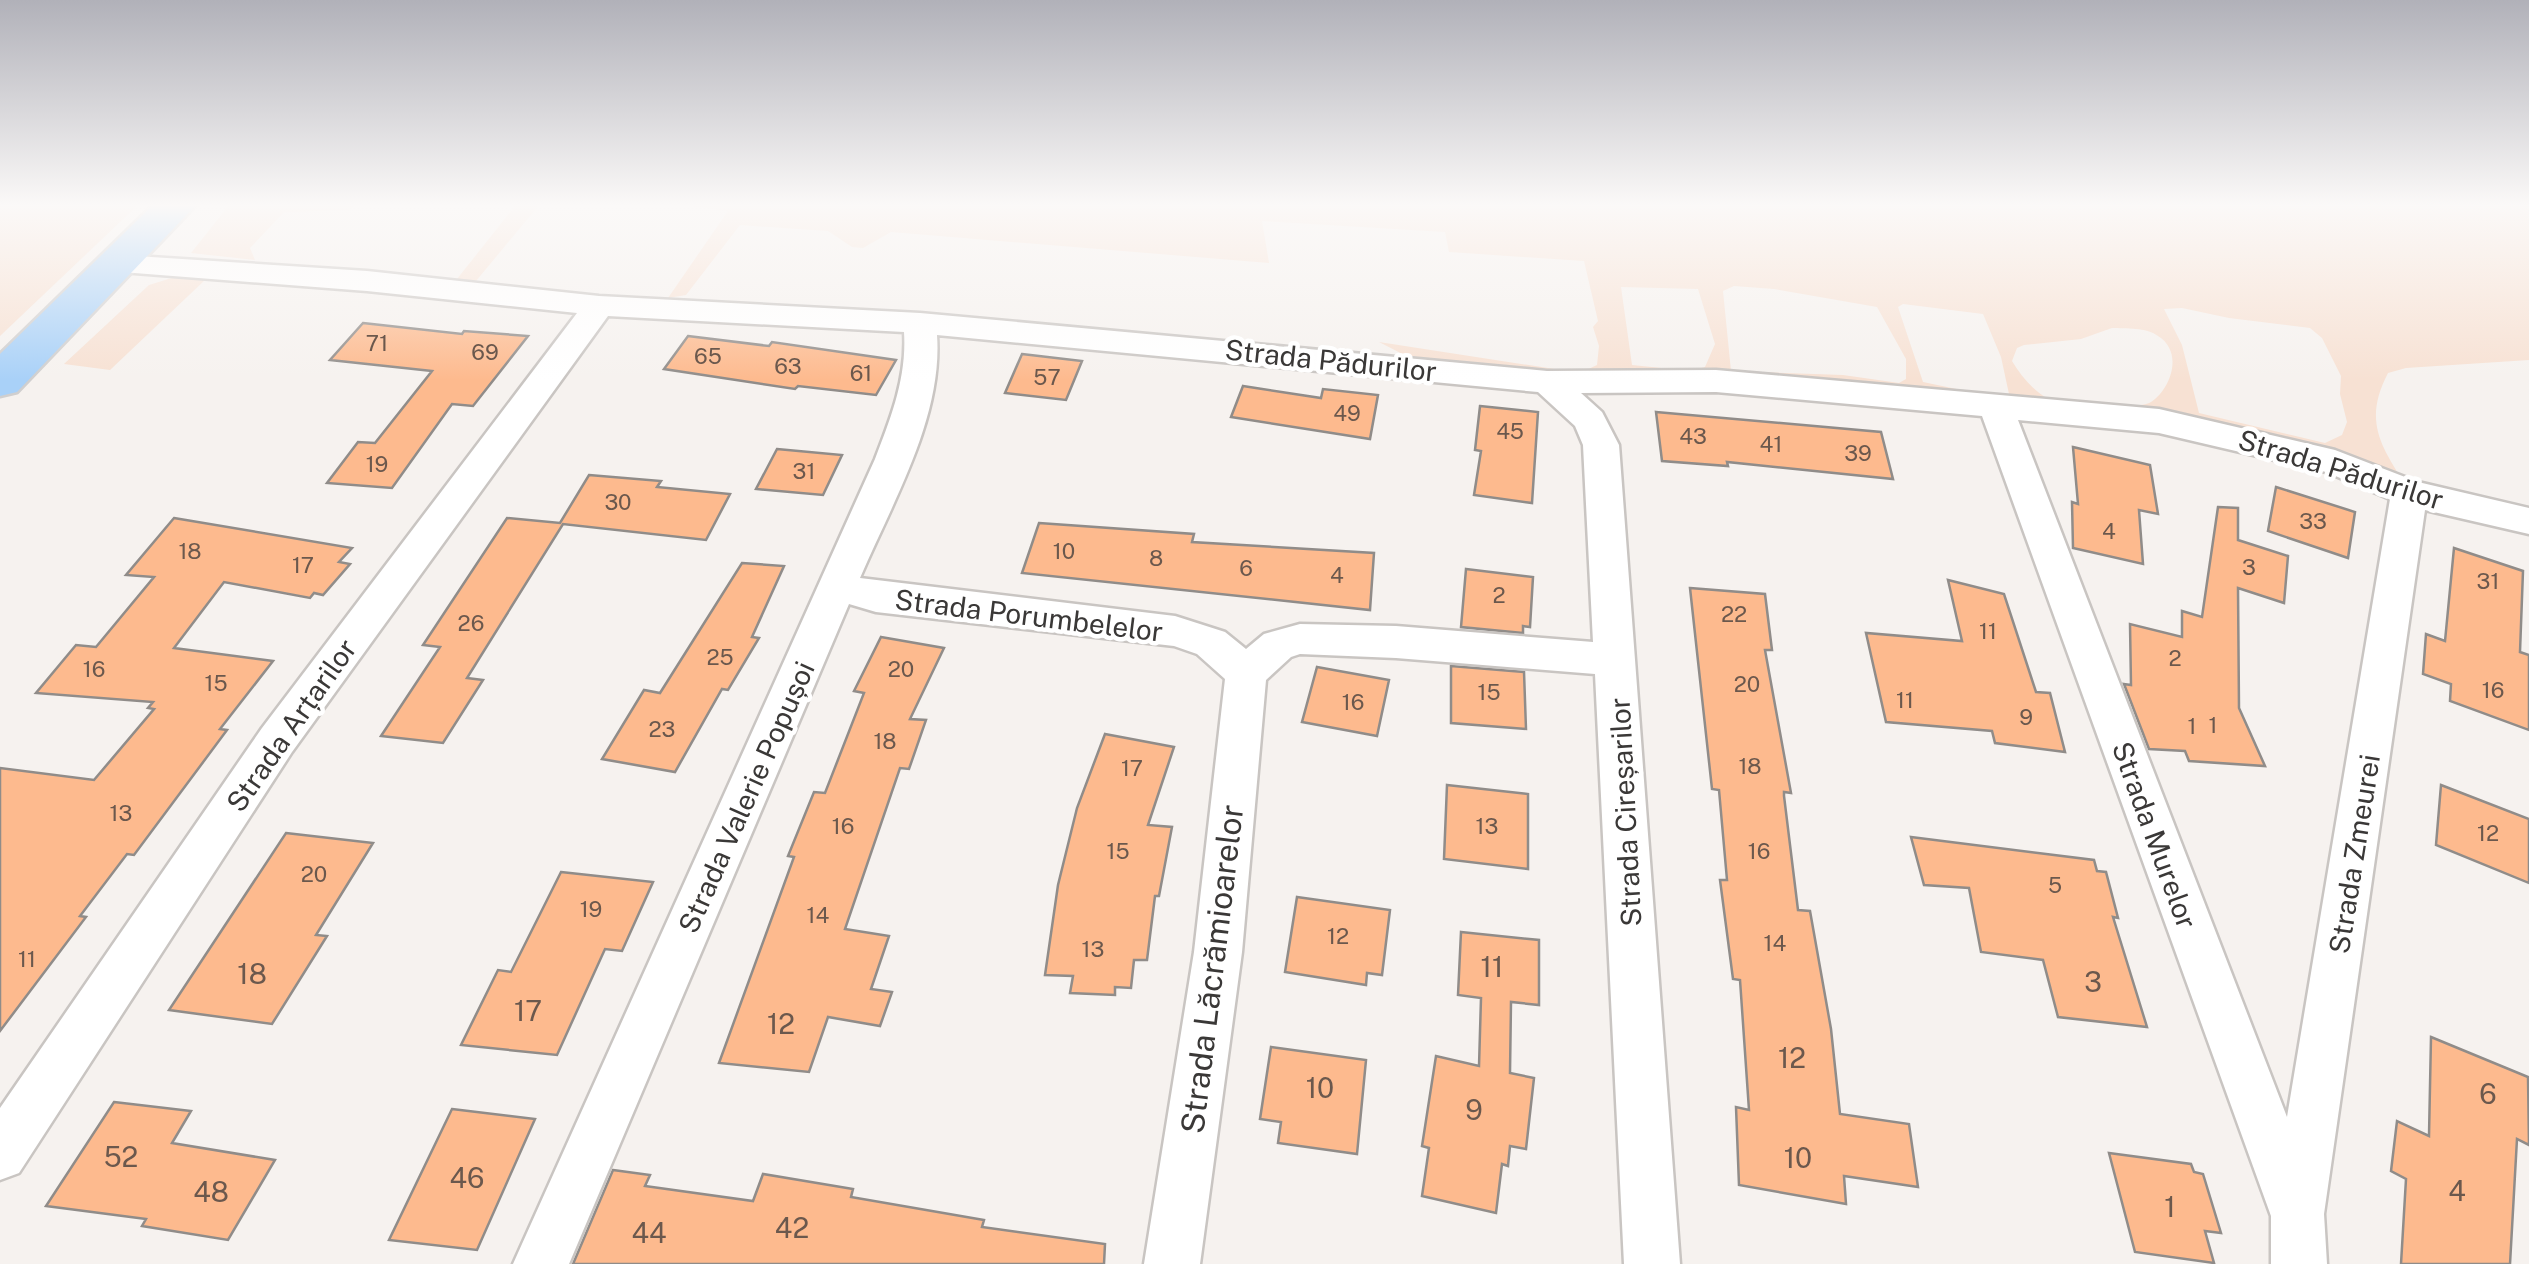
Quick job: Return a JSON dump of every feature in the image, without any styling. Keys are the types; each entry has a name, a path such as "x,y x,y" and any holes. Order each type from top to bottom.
{"main road":[{"path":"0,381 120,264"}],"street":[{"name":"Strada Pădurilor","path":"120,264 367,281 599,306 920,323 1547,382 1716,381 2159,421 2335,462 2409,493 2529,522"},
{"name":"Strada Arțarilor","path":"0,1154 277,740 599,306"},
{"name":"Strada Valerie Popușoi","path":"541,1264 918,394 923,350 920,323"},
{"name":"Strada Cireșarilor","path":"1547,382 1590,420 1601,445 1652,1264"},
{"name":"Strada Murelor","path":"1996,408 2298,1216 2299,1264"},
{"name":"Strada Zmeurei","path":"2298,1216 2409,493"},
{"name":"Strada Porumbelelor","path":"838,586 876,597 1175,631 1211,644 1246,673"},
{"path":"1246,673 1278,645 1300,638 1616,660"},
{"name":"Strada Lăcrămioarelor","path":"1172,1264 1218,952 1246,673"}],"shaded area":[{"path":"0,263 77,263 0,336"},
{"path":"470,263 491,263 476,281 457,279"},
{"path":"692,263 711,263 686,295 668,298"},
{"path":"1584,263 2529,263 2529,360 2406,368 2388,373 2376,418 2382,443 2405,484 2217,428 1422,364 1379,342 1580,373 1597,365 1599,346 1593,327 1598,321","holes":["1734,286 1877,307 1906,359 1906,379 1899,383 1843,375 1731,371 1723,291","1621,287 1698,289 1715,344 1705,367 1691,371 1632,365","1903,304 1983,314 2001,357 2009,394 1985,395 1923,382 1898,307","2182,308 2310,328 2322,338 2341,376 2340,394 2347,422 2342,435 2325,443 2199,413 2182,345 2164,309","2112,328 2153,333 2171,351 2169,380 2158,396 2144,404 2070,404 2044,397 2012,361 2017,348 2024,345 2081,339"]},
{"path":"178,276 206,279 110,370 64,364 149,285"}],"building":[{"path":"363,323 462,334 464,331 528,336 473,406 452,404 392,488 327,483 358,442 375,443 432,371 330,360"},
{"path":"688,336 769,346 772,342 896,360 876,395 798,386 795,389 664,369"},
{"path":"1022,354 1082,361 1066,400 1005,393"},
{"path":"1243,386 1321,398 1323,389 1378,395 1370,439 1231,417"},
{"path":"1480,406 1538,412 1532,503 1474,495 1481,451 1475,450"},
{"path":"1656,412 1881,432 1893,479 1727,462 1728,466 1662,461"},
{"path":"2073,447 2150,465 2158,514 2139,510 2143,564 2073,548 2072,502 2078,504"},
{"path":"777,449 842,455 823,495 756,489"},
{"path":"589,475 661,481 657,487 730,494 706,540 563,524 467,678 483,680 443,743 381,736 440,647 423,645 507,518 560,523"},
{"path":"2276,487 2355,512 2348,558 2268,531"},
{"path":"2218,507 2238,508 2238,540 2288,556 2284,603 2238,588 2239,708 2265,766 2189,761 2185,751 2149,749 2124,684 2131,685 2130,624 2182,637 2182,611 2202,617"},
{"path":"174,518 352,548 339,562 350,564 323,595 314,593 310,598 224,582 174,648 273,661 220,729 227,730 134,855 127,854 80,916 86,917 0,1031 0,768 94,780 154,709 148,708 153,702 36,693 76,645 96,647 154,577 126,575"},
{"path":"1039,523 1194,534 1192,542 1374,553 1370,610 1022,573"},
{"path":"2454,548 2523,571 2520,652 2529,655 2529,730 2450,701 2451,684 2423,674 2426,634 2445,641"},
{"path":"742,563 784,566 752,637 759,638 728,690 722,689 675,772 602,759 644,690 660,693"},
{"path":"1466,569 1533,577 1530,627 1523,626 1523,633 1461,627"},
{"path":"1948,580 2004,594 2036,692 2050,693 2065,752 1995,743 1992,731 1886,722 1866,633 1962,641"},
{"path":"1690,588 1765,594 1772,650 1765,650 1791,793 1784,792 1784,796 1798,910 1810,911 1831,1029 1840,1114 1909,1124 1918,1187 1844,1176 1846,1204 1739,1185 1736,1107 1749,1110 1740,980 1733,979 1720,880 1727,880 1719,790 1712,789"},
{"path":"881,637 944,648 910,719 926,720 909,769 900,768 845,929 889,936 871,989 892,992 880,1026 828,1017 809,1072 719,1063 794,857 788,856 814,792 825,793 864,693 854,691"},
{"path":"1451,666 1524,672 1526,729 1451,723"},
{"path":"1317,667 1389,680 1377,736 1302,722"},
{"path":"1105,734 1174,747 1148,825 1172,827 1159,896 1155,896 1147,960 1134,960 1131,988 1115,987 1115,995 1070,993 1073,976 1045,975 1058,885 1077,808"},
{"path":"1447,785 1528,794 1528,869 1444,859"},
{"path":"2441,785 2529,819 2529,883 2436,845"},
{"path":"286,833 373,843 316,935 327,936 272,1024 169,1010"},
{"path":"1911,837 2094,860 2097,871 2106,872 2118,918 2113,917 2147,1027 2058,1017 2043,960 1981,952 1969,888 1924,885"},
{"path":"561,872 653,882 622,951 605,949 557,1055 461,1045 498,970 511,972"},
{"path":"1297,897 1390,910 1382,975 1367,973 1366,985 1285,972"},
{"path":"1461,932 1539,940 1539,1005 1511,1002 1510,1073 1534,1078 1526,1149 1510,1146 1508,1166 1502,1164 1496,1213 1422,1196 1429,1148 1422,1146 1436,1056 1479,1066 1481,998 1458,995"},
{"path":"2431,1037 2528,1077 2529,1145 2517,1139 2510,1264 2401,1264 2406,1179 2391,1171 2397,1121 2429,1136"},
{"path":"1271,1047 1366,1060 1357,1154 1278,1143 1281,1122 1260,1119"},
{"path":"114,1102 191,1111 172,1143 275,1160 228,1240 142,1226 146,1219 46,1206"},
{"path":"452,1109 535,1119 477,1250 389,1240"},
{"path":"2109,1153 2191,1164 2194,1172 2203,1174 2221,1233 2205,1231 2214,1263 2135,1252"},
{"path":"613,1170 650,1175 645,1186 753,1201 763,1174 853,1189 851,1197 984,1220 982,1227 1105,1244 1104,1264 573,1264"}]}
